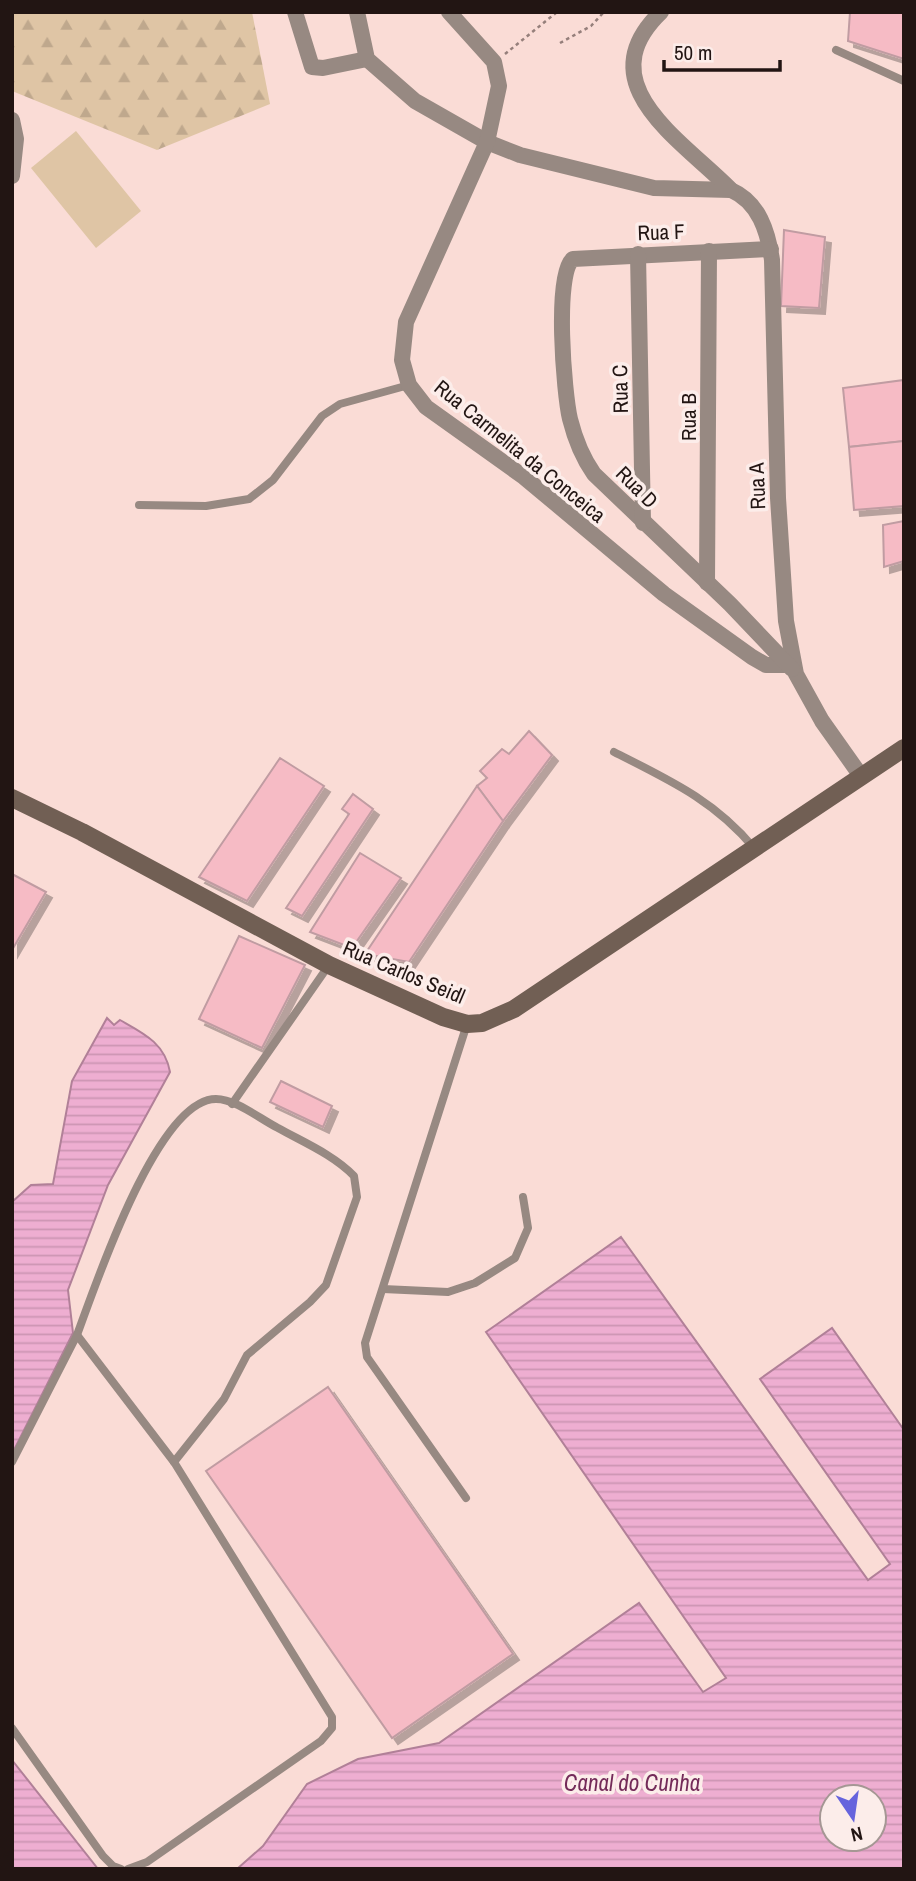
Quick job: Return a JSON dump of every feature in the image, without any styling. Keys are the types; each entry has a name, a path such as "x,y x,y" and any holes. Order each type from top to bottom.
{"street":[{"path":"295,12 312,67 323,68 367,59"},
{"path":"357,12 367,59 415,102 486,142 520,155 654,188 730,190"},
{"path":"449,12 494,62"},
{"name":"Rua A","path":"661,12 634,48 632,58 638,88 659,123 730,190 741,195 756,210 771,249 782,580 792,669 822,721 861,776"},
{"name":"Rua Carmelita da Conceica","path":"494,62 499,86 486,142 406,321 402,360 410,385 426,407 524,477 664,594 759,661 792,669"},
{"path":"12,120 16,139 12,176"},
{"name":"Rua F","path":"566,275 569,261 573,259 771,249"},
{"name":"Rua B","path":"707,583 709,251"},
{"name":"Rua C","path":"638,254 643,523"},
{"name":"Rua D","path":"566,275 564,350 571,423 581,453 594,474 792,669"},
{"name":"Rua Carlos Seidl","path":"12,798 34,806 329,965 443,1017 467,1024 482,1023 514,1009 904,748"}],"lane":[{"path":"836,50 904,81"},
{"path":"139,505 206,506 249,499 273,480 322,416 340,404 410,385"},
{"path":"614,752 692,792 732,822 754,848"},
{"path":"232,1104 313,993 329,965"},
{"path":"466,1498 367,1357 365,1343 467,1024"},
{"path":"12,1462 77,1335 131,1197 153,1157 174,1127 198,1105 212,1099 232,1104 330,1157 354,1177 358,1194 326,1285 310,1302 247,1355 224,1399 174,1462"},
{"path":"383,1290 448,1292 475,1283 515,1258 528,1228 523,1197"},
{"path":"77,1335 174,1462 325,1701 332,1717 332,1728 321,1741 148,1862 128,1869"},
{"path":"12,1728 103,1856 113,1866 121,1869"}],"path":[{"path":"494,62 557,12"},
{"path":"560,43 591,26 604,12"}],"green space":[{"path":"12,12 252,12 270,104 157,150 12,91"},
{"path":"76,131 141,211 96,248 31,168"}],"water":[{"path":"107,1018 114,1025 120,1020 152,1040 163,1053 170,1072 108,1185 68,1290 73,1333 12,1454 12,1202 31,1185 53,1184 72,1081"},
{"name":"Canal do Cunha","path":"621,1237 868,1580 890,1564 760,1379 832,1328 904,1430 904,1869 237,1869 263,1846 307,1784 358,1759 439,1743 639,1603 703,1692 726,1678 486,1332"},
{"path":"12,1760 98,1869 12,1869"}],"building":[{"path":"850,12 904,12 904,59 848,41"},
{"path":"784,230 825,237 819,308 781,306"},
{"path":"904,380 904,441 849,447 843,388"},
{"path":"904,441 904,506 854,510 849,447"},
{"path":"904,521 904,561 884,567 883,525"},
{"path":"529,731 552,755 503,821 477,786 487,778 480,771 502,749 509,754"},
{"path":"280,758 324,786 247,901 199,877"},
{"path":"477,786 503,821 409,962 365,954"},
{"path":"353,794 373,809 302,916 286,908 349,814 342,809"},
{"path":"360,853 401,878 352,948 310,932"},
{"path":"12,874 46,892 12,950"},
{"path":"239,936 305,965 262,1048 199,1019"},
{"path":"281,1081 332,1106 323,1127 270,1102"},
{"path":"328,1387 513,1654 392,1738 206,1471"}]}
